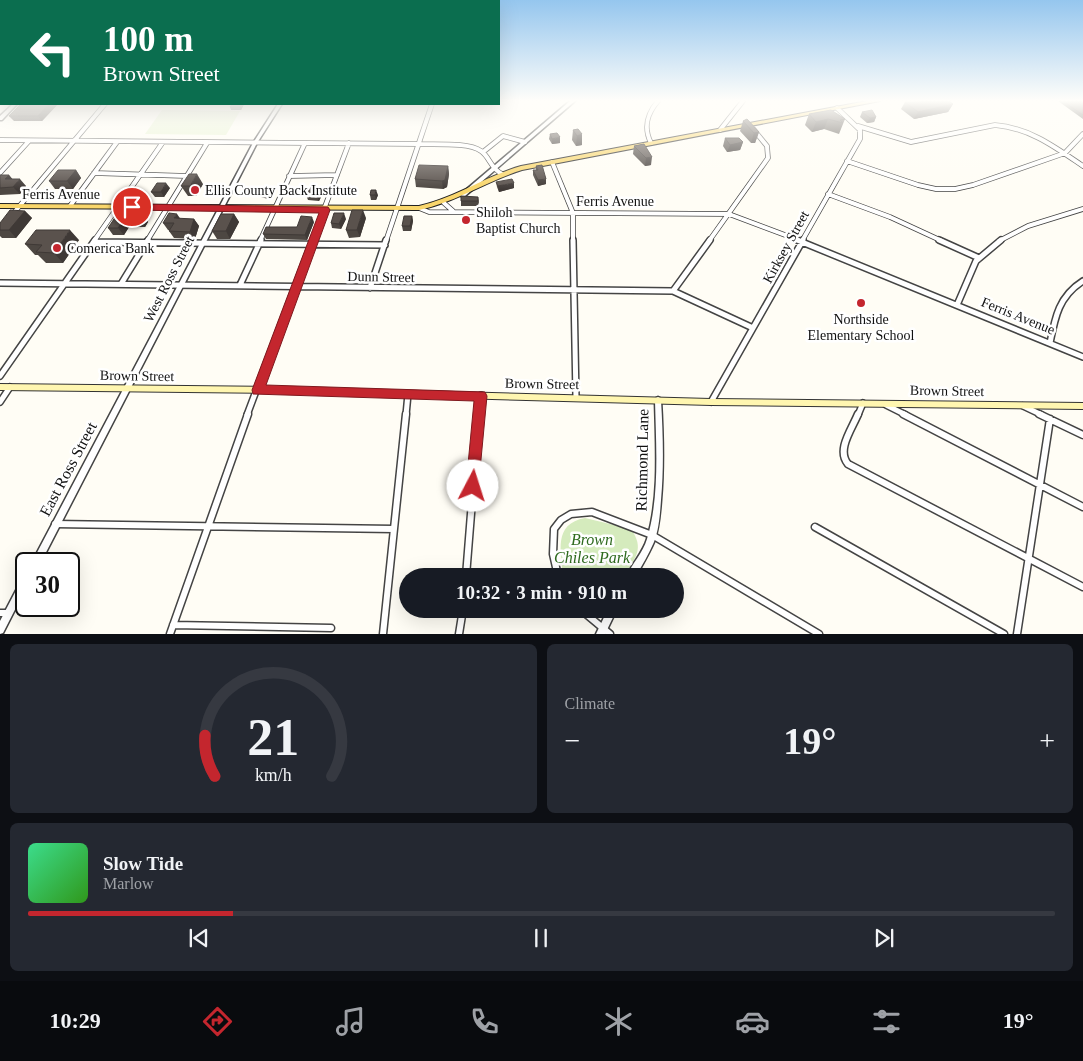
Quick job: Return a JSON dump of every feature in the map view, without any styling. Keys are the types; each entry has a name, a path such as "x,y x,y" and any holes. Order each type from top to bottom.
{"main road":[{"path":"419,208 444,203 502,174 552,162 717,131"},
{"name":"Ferris Avenue","path":"0,206 325,210 397,210 419,208"},
{"name":"Brown Street","path":"0,387 258,390 711,402 1083,406"}],"street":[{"path":"10,218 83,131"},
{"name":"West Ross Street","path":"127,388 263,131"},
{"path":"370,288 423,131"},
{"path":"463,195 538,131"},
{"path":"648,131 651,143"},
{"path":"673,291 769,155 767,146 754,131"},
{"name":"Kirksey Street","path":"711,402 862,134 860,131"},
{"path":"874,131 911,142 932,140 972,131"},
{"path":"1023,131 1038,135 1083,166"},
{"path":"847,161 918,185 947,189 973,185 1065,153 1083,134"},
{"path":"483,152 503,136 525,142"},
{"path":"0,140 418,144 472,147 483,152 493,168 502,174"},
{"path":"0,173 29,141"},
{"path":"70,206 117,142"},
{"path":"0,376 95,242 138,175 163,142"},
{"path":"121,284 207,142"},
{"path":"240,285 305,143"},
{"path":"170,634 208,525 349,143"},
{"path":"552,162 573,213 576,397"},
{"path":"0,164 8,164"},
{"path":"94,173 187,176"},
{"path":"289,176 337,175"},
{"path":"828,194 890,217 979,258"},
{"path":"444,203 453,211"},
{"name":"Ferris Avenue","path":"419,208 426,212 729,214 801,241 1083,357"},
{"path":"957,305 972,267 979,258 1021,229 1083,209"},
{"path":"95,242 385,245"},
{"path":"1050,343 1056,311 1068,290 1083,281"},
{"name":"Dunn Street","path":"0,283 673,291 753,328"},
{"path":"1077,284 1083,288"},
{"path":"0,402 10,387"},
{"name":"East Ross Street","path":"41,552 127,388"},
{"path":"382,634 408,394"},
{"path":"467,568 481,396"},
{"name":"Richmond Lane","path":"635,568 652,535 656,512 659,432 658,400"},
{"path":"863,403 844,445 843,458 848,464 1083,587"},
{"path":"883,403 1083,507"},
{"path":"1020,405 1083,435"},
{"path":"1017,634 1050,419"},
{"path":"556,568 553,554 554,529 561,520 571,514 592,512 652,535 819,634"},
{"path":"55,524 208,525 273,529 394,529"},
{"path":"815,527 1004,634"},
{"path":"0,630 4,613 15,596"},
{"path":"459,634 461,618"},
{"path":"589,618 604,632 609,618"},
{"path":"173,625 331,628"}],"green space":[{"path":"147,131 229,131 226,135 145,134"},
{"name":"Brown Chiles Park","path":"585,518 631,529 638,548 629,568 562,568 561,540 563,532 575,521"}],"building":[{"path":"573,131 579,131 582,134 577,136"},
{"path":"557,133 560,137 552,139 550,134"},
{"path":"725,138 739,138 743,142 730,145"},
{"path":"644,144 652,157 646,158 634,146"},
{"path":"419,165 448,166 445,180 415,179"},
{"path":"542,165 546,179 538,180 533,170 538,170 536,166"},
{"path":"58,170 76,170 67,181 49,181"},
{"path":"189,174 197,174 190,186 181,186"},
{"path":"0,175 9,175 5,179 20,179 13,187 0,188"},
{"path":"512,179 514,183 498,186 496,182"},
{"path":"157,183 166,183 161,192 151,192"},
{"path":"261,187 270,187 265,194 258,192"},
{"path":"311,187 321,188 317,195 306,195"},
{"path":"371,190 376,190 375,195 370,195"},
{"path":"461,196 478,197 478,201 461,201"},
{"path":"10,210 25,211 9,230 0,230 0,223"},
{"path":"120,210 131,210 127,215 143,215 140,220 124,220 118,228 108,228"},
{"path":"352,210 363,210 357,230 346,230"},
{"path":"169,213 177,214 174,218 194,219 190,232 169,231 174,223 163,223"},
{"path":"334,213 344,213 339,224 331,223"},
{"path":"221,214 234,214 226,231 212,231"},
{"path":"301,216 312,217 305,235 263,234 266,227 297,227"},
{"path":"404,216 412,216 410,226 402,226"},
{"path":"36,230 70,230 54,253 36,252 42,245 25,244"}],"place":[{"name":"Ellis County Back Institute","path":"195,190"},
{"name":"Shiloh Baptist Church","path":"466,220"},
{"name":"Comerica Bank","path":"57,248"},
{"name":"Northside Elementary School","path":"861,303"}],"route":[{"path":"132,207 325,210 258,390 481,396 473,486"}]}
